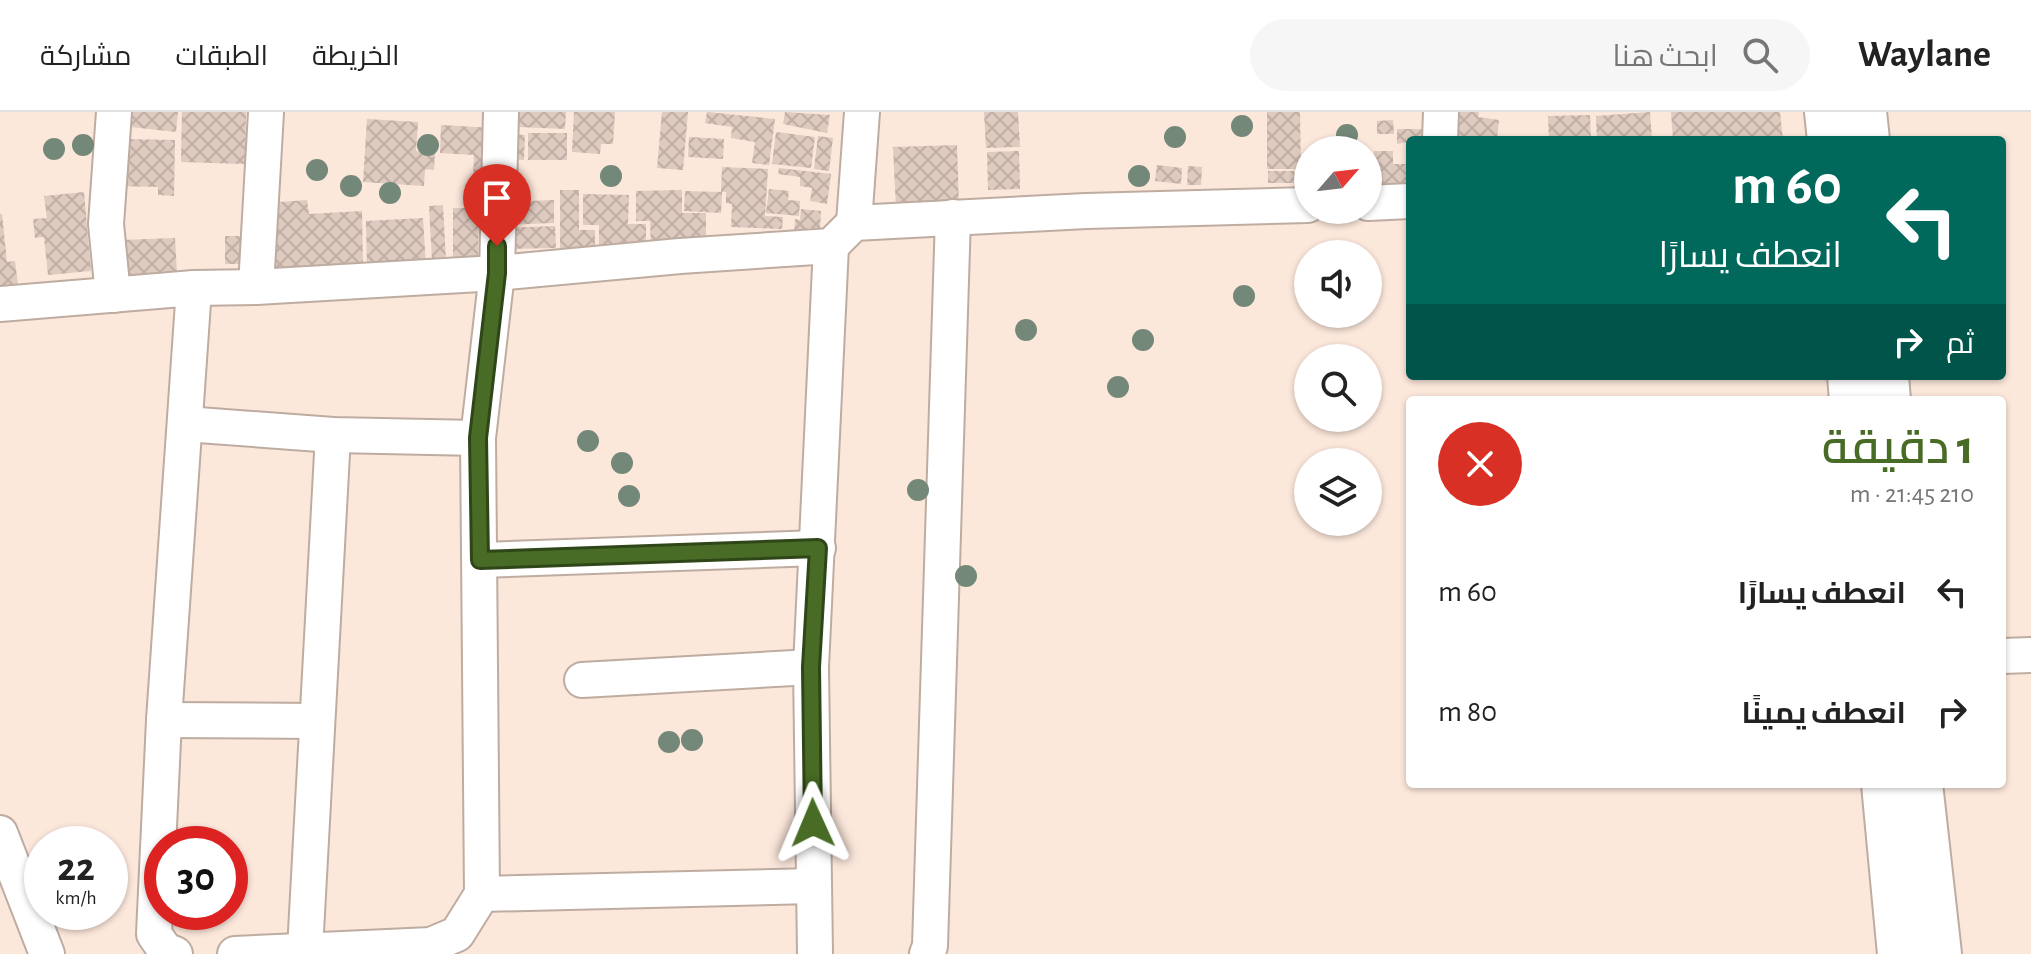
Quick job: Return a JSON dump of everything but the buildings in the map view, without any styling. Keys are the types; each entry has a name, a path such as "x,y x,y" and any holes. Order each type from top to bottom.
{"main road":[{"path":"1827,112 1830,136"},
{"path":"1864,112 1867,136"},
{"path":"1884,788 1900,954"},
{"path":"1920,788 1939,954"}],"street":[{"path":"113,295 106,224 114,112"},
{"path":"256,287 266,112"},
{"path":"235,954 431,945 457,934 482,894 478,438 497,273 501,112"},
{"path":"815,954 811,667 842,235 862,112"},
{"path":"1440,136 1441,112"},
{"path":"1382,202 1406,201"},
{"path":"0,304 194,288 497,273 680,256 953,217 1294,205"},
{"path":"927,954 931,930 953,217"},
{"path":"175,954 165,950 154,934 164,720 194,288"},
{"path":"185,424 333,435 478,438"},
{"path":"305,950 333,435"},
{"path":"480,560 818,548"},
{"path":"582,680 811,667"},
{"path":"164,720 317,721"},
{"path":"0,833 47,954"},
{"path":"482,894 814,886"}],"route":[{"path":"497,246 497,273 478,438 480,560 818,548 811,667 813,823"}]}
